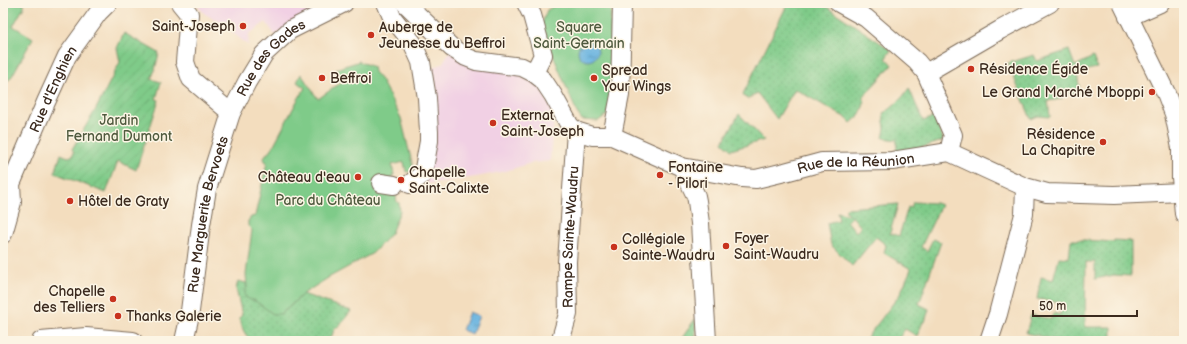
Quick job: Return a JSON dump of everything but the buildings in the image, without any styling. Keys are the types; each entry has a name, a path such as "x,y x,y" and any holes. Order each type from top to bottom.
{"street":[{"name":"Rue d'Enghien","path":"7,183 67,56 94,18 108,3"},
{"path":"180,3 190,14 185,62 191,80 231,113"},
{"name":"Rue des Gades","path":"231,113 264,54 290,30 344,3"},
{"path":"386,3 392,17 412,42 421,62 427,98 429,141 423,174 395,184"},
{"path":"405,3 452,48 466,57 476,61 522,67 534,73 543,80 570,126 576,131 592,136 612,136 620,95 622,3"},
{"path":"526,3 532,15 543,55 534,73"},
{"path":"839,3 866,18 917,62 926,73 953,135 949,152 1025,187 1047,193 1114,194 1182,192"},
{"path":"926,73 1050,3"},
{"path":"1160,3 1125,10 1166,93 1174,114 1181,148 1184,214"},
{"name":"Rue Marguerite Bervoets","path":"184,341 189,319 207,189 231,113"},
{"name":"Rampe Sainte-Waudru","path":"562,341 562,335 568,314 567,262 576,131"},
{"name":"Rue de la Réunion","path":"612,136 682,168 756,179 822,162 892,161 949,152"},
{"path":"682,168 697,201 700,223 707,341"},
{"path":"3,234 12,202 7,183"},
{"path":"989,341 998,314 1024,214 1025,187"},
{"path":"41,341 86,337 133,341"}],"shaded area":[{"name":"Saint-Joseph","path":"203,3 331,3 275,35 266,22 249,34 248,45 217,20 205,14 198,6"},
{"name":"Externat Saint-Joseph","path":"452,48 534,73 554,113 550,161 531,163 506,171 476,177 426,184 429,69 442,64"}],"green space":[{"path":"3,3 24,3 24,7 13,26 33,38 12,76 6,83 3,82"},
{"name":"Square Saint-Germain","path":"559,3 611,3 610,106 607,115 598,121 582,120 577,113 541,26 547,10"},
{"path":"788,3 821,3 891,50 886,58 892,65 862,98 865,101 860,115 851,123 846,118 795,89 777,119 757,93 748,99 744,97 743,94"},
{"name":"Jardin Fernand Dumont","path":"124,33 159,53 151,79 161,82 156,99 159,100 136,170 118,161 106,193 55,173 61,154 68,157 72,156 74,152 72,149 96,109 120,62 117,48"},
{"path":"1069,50 1075,66 1093,57 1097,68 1077,72 1080,93 1062,94 1062,99 1048,101 1050,117 1038,116 1031,119 1008,63 1034,55 1037,61"},
{"name":"Parc du Château","path":"359,61 373,67 374,72 381,80 401,118 414,171 406,172 404,162 392,165 394,175 392,176 400,211 391,233 373,253 303,294 280,314 273,314 254,300 245,297 245,290 247,288 246,274 252,230 248,226 248,221 251,217 255,216 267,162 264,158 266,154 270,152 305,88 297,82 301,74 318,99 343,81 336,70"},
{"path":"909,88 923,121 934,117 943,138 942,141 896,156 897,140 883,138 885,129 883,113 894,106"},
{"path":"739,114 764,140 731,150 723,142"},
{"path":"913,202 936,203 941,205 921,247 927,251 933,239 941,242 919,304 929,309 925,322 923,322 917,336 905,329 897,341 864,341 900,294 911,269 884,253 886,245 876,237 852,266 831,245 827,223 839,220 837,212 849,215 846,212 846,208 898,204 890,233 899,236 908,207 911,208","holes":["851,215 861,227 856,232 847,221 852,217 850,216"]},
{"path":"1071,240 1114,242 1114,240 1131,241 1131,276 1114,275 1095,279 1095,262 1086,262 1085,327 1112,327 1112,341 1060,341 1026,333 1031,315 1051,319 1053,313 1060,315 1062,303 1037,299 1041,277 1053,280 1059,257 1069,258"},
{"path":"238,281 246,283 254,300 266,307 287,309 303,294 351,311 339,326 334,329 332,336 324,341 253,341 245,334 239,318 242,315 236,289"},
{"path":"695,319 696,341 680,341"}],"water":[{"path":"588,41 595,44 598,51 595,58 588,61 581,58 578,51 581,44"},
{"path":"469,312 479,316 472,334 462,330"}],"place":[{"name":"Saint-Joseph","path":"243,26"},
{"name":"Auberge de Jeunesse du Beffroi","path":"371,35"},
{"name":"Résidence Égide","path":"971,69"},
{"name":"Beffroi","path":"322,78"},
{"name":"Spread Your Wings","path":"594,78"},
{"name":"Le Grand Marché Mboppi","path":"1152,92"},
{"name":"Externat Saint-Joseph","path":"493,123"},
{"name":"Résidence La Chapitre","path":"1103,142"},
{"name":"Fontaine - Pilori","path":"660,175"},
{"name":"Château d'eau","path":"358,177"},
{"name":"Chapelle Saint-Calixte","path":"401,180"},
{"name":"Hôtel de Graty","path":"70,201"},
{"name":"Foyer Saint-Waudru","path":"726,246"},
{"name":"Collégiale Sainte-Waudru","path":"614,247"},
{"name":"Chapelle des Telliers","path":"113,299"},
{"name":"Thanks Galerie","path":"118,316"}]}
